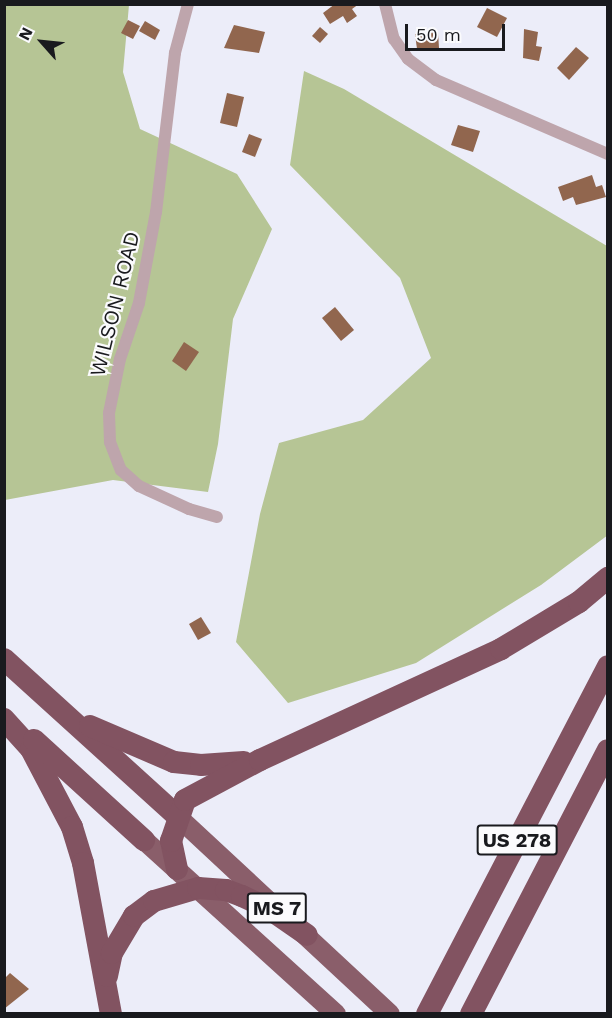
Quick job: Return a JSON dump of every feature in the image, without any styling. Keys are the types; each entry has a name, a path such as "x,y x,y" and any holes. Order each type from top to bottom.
{"highway":[{"path":"177,869 171,842 185,800 260,760 501,649 579,602 608,578"},
{"name":"MS 7","path":"4,659 307,935 390,1014"},
{"name":"US 278","path":"427,1014 608,666"},
{"path":"58,709 104,734 174,762 230,764 260,760"},
{"name":"MS 7","path":"4,713 336,1014"},
{"path":"4,719 31,749 72,826 83,863 111,1014"},
{"name":"US 278","path":"471,1014 608,750"},
{"path":"105,984 112,953 134,916 154,901 198,888 226,890 242,896 268,908 307,935"}],"street":[{"name":"WILSON ROAD","path":"188,4 175,53 156,212 141,292 120,359 109,413 110,442 121,470 139,486 189,509 217,517"},
{"path":"386,4 394,39 408,59 436,80 608,154"}],"green space":[{"path":"4,5 129,5 123,72 140,129 237,174 272,229 233,319 218,444 208,492 113,480 5,500"},
{"path":"304,71 344,89 607,246 608,535 541,585 416,663 288,703 236,642 260,514 279,443 363,420 431,358 400,278 290,165"}],"building":[{"path":"335,4 359,4 352,9 357,16 347,23 343,16 330,24 323,13"},
{"path":"487,8 507,18 497,37 477,27"},
{"path":"128,20 140,26 133,39 121,33"},
{"path":"145,21 160,30 155,40 139,31"},
{"path":"234,25 265,32 259,53 224,48"},
{"path":"320,27 328,34 320,43 312,36"},
{"path":"524,29 538,32 536,46 542,47 539,61 523,58"},
{"path":"438,32 439,48 417,49 415,34"},
{"path":"576,47 589,58 569,80 557,68"},
{"path":"227,93 244,97 237,127 220,123"},
{"path":"458,125 480,131 473,152 451,145"},
{"path":"249,134 262,139 255,157 242,152"},
{"path":"592,175 596,187 602,185 606,197 576,205 573,197 563,201 558,187"},
{"path":"335,307 354,330 341,341 322,318"},
{"path":"184,342 199,352 186,371 172,361"},
{"path":"201,617 211,633 198,640 189,624"},
{"path":"10,973 29,989 4,1009 4,979"}]}
